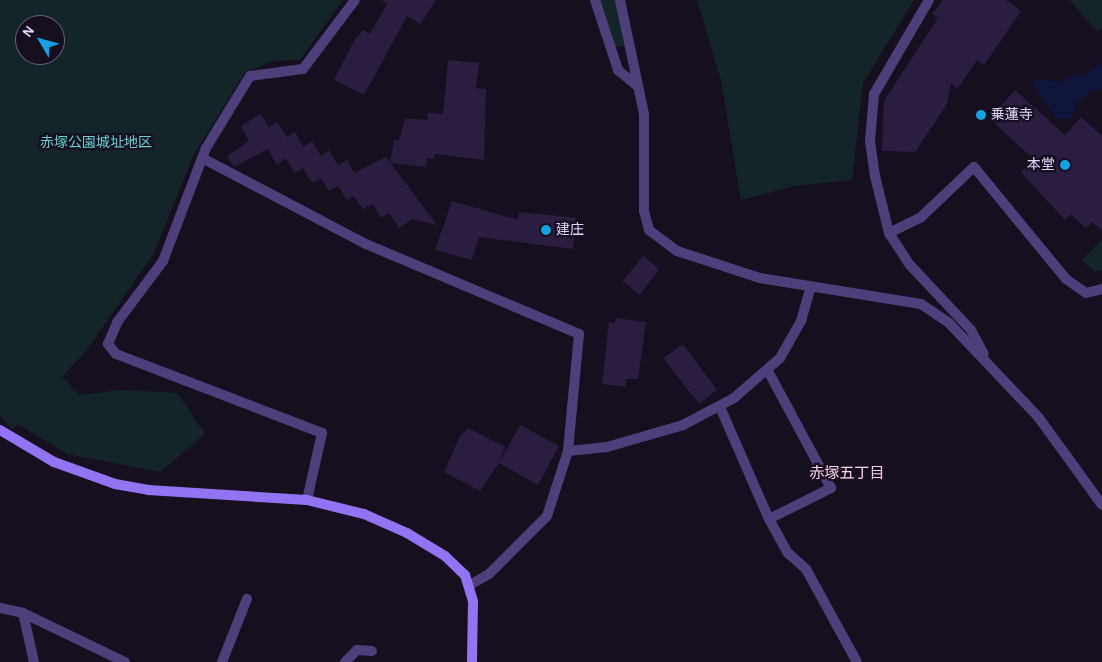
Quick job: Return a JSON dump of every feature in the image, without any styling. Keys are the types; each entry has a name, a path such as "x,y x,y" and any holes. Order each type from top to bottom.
{"street":[{"path":"307,500 322,433 116,354 108,344 118,321 163,261 204,159 250,76 303,69 355,0"},
{"path":"595,0 618,70 636,85"},
{"path":"620,0 636,85 644,114 644,210 649,230 677,250 810,290 921,304 949,323 988,362 1063,447 1102,505"},
{"path":"929,0 874,94 870,141 889,233 910,265 971,330 988,362"},
{"path":"204,159 366,244 574,330 580,339 568,451 547,516 489,574 470,585"},
{"path":"889,233 920,218 974,167 1066,279 1086,293 1102,289"},
{"path":"568,451 607,447 683,425 720,407 768,371 801,321 810,290"},
{"path":"768,371 831,488 769,519"},
{"path":"720,407 769,519 788,553 806,569 857,662"},
{"path":"1,433 54,462 115,484 148,490 307,500 364,514 407,533 445,556 470,585 472,662"},
{"path":"222,662 247,599"},
{"path":"0,608 23,613 124,662"},
{"path":"23,613 34,662"},
{"path":"345,662 358,650 372,652"}],"green space":[{"name":"赤塚公園城址地区","path":"0,0 343,0 300,60 273,61 245,72 193,156 154,253 87,350 62,377 79,395 122,390 178,393 205,434 160,472 67,454 18,424 12,430 0,415"},
{"path":"594,0 625,0 634,44 610,48"},
{"path":"697,0 914,0 863,83 852,180 794,186 741,200 721,80"},
{"path":"1069,0 1102,0 1102,28 1098,32"},
{"path":"1102,239 1102,270 1095,272 1082,260"}],"shaded area":[{"path":"1102,62 1102,90 1093,90 1078,102 1071,119 1057,119 1032,84 1037,79 1062,82 1070,76 1084,75"}],"building":[{"path":"381,0 436,0 420,24 407,16 364,95 334,80 355,39 363,30 370,34 387,4"},
{"path":"943,0 1006,0 1021,11 984,65 977,60 957,89 951,83 947,104 915,152 882,151 884,101 938,18 932,14"},
{"path":"448,60 479,63 476,88 486,89 484,160 435,154 434,159 427,158 426,167 390,163 394,140 399,141 405,118 427,120 428,113 443,114"},
{"name":"本堂","path":"1015,90 1065,135 1081,117 1102,136 1102,231 1092,222 1086,229 1071,214 1065,220 1021,172 1033,159 989,118"},
{"path":"260,114 269,127 277,122 287,137 295,132 303,147 312,141 321,156 329,150 338,165 347,160 354,173 386,157 437,225 412,219 399,228 389,213 381,218 373,204 363,209 354,196 347,200 338,186 329,191 321,178 312,183 303,168 295,173 286,158 277,165 268,149 234,167 227,156 249,141 241,126"},
{"path":"452,201 518,220 519,212 576,218 573,249 479,237 472,260 435,250"},
{"path":"643,256 659,269 640,295 623,281"},
{"path":"616,318 646,322 638,379 626,379 626,387 602,384 609,322 615,323"},
{"path":"683,344 717,390 699,404 663,358"},
{"path":"520,425 559,446 538,485 499,463"},
{"path":"468,428 505,447 499,463 480,491 444,472 460,436"}],"place":[{"name":"乗蓮寺","path":"981,115"},
{"name":"本堂","path":"1065,165"},
{"name":"建庄","path":"546,230"}],"district":[{"name":"赤塚五丁目","path":"847,474"}]}
